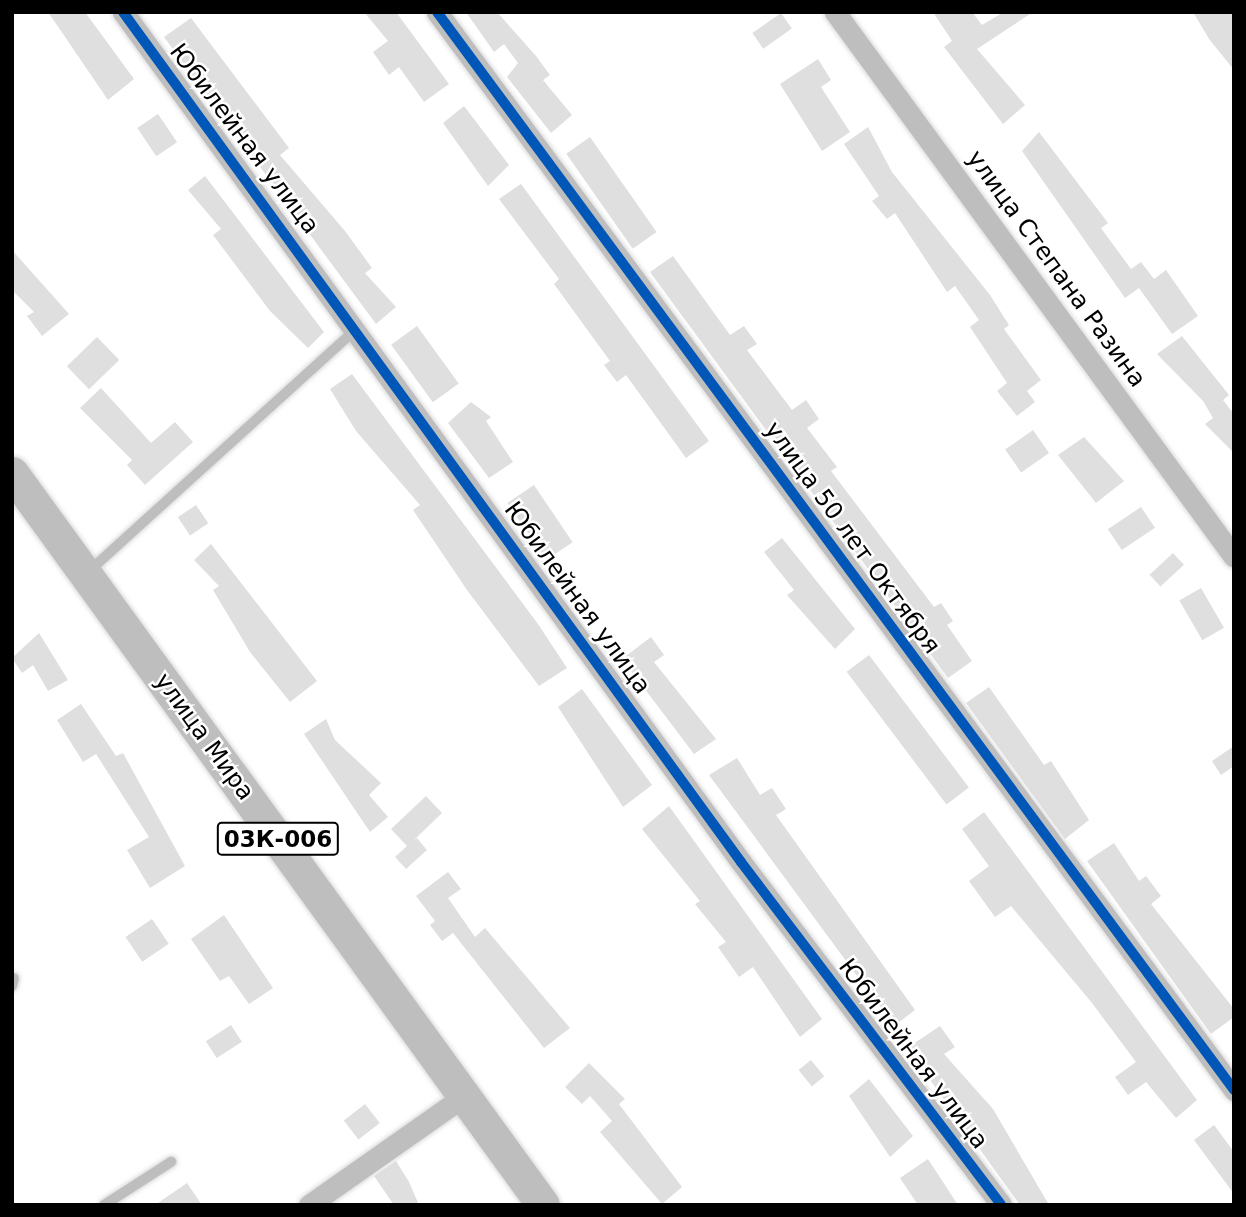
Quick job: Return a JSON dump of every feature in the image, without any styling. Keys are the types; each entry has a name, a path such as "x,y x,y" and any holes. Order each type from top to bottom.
{"main road":[{"name":"улица Мира","path":"12,473 543,1205"}],"street":[{"name":"Юбилейная улица","path":"124,12 358,328 741,862 1001,1205"},
{"name":"улица 50 лет Октября","path":"437,12 1234,1090"},
{"name":"улица Степана Разина","path":"835,12 1234,557"},
{"path":"309,1205 464,1096"}],"lane":[{"path":"87,574 358,328"},
{"path":"104,1205 171,1162"}],"building":[{"path":"48,12 85,12 134,79 108,100"},
{"path":"364,12 396,12 449,84 424,102 399,67 389,75 373,52 388,41"},
{"path":"466,12 497,12 550,75 543,80 572,115 551,133 507,77 518,63 504,44 494,52"},
{"path":"933,12 972,12 982,25 1004,12 1033,12 977,49 1025,105 1003,124 944,47 952,41"},
{"path":"1193,12 1234,12 1234,70 1209,39"},
{"path":"781,13 792,29 763,49 752,33"},
{"path":"191,18 289,148 280,155 345,231 372,268 365,273 396,307 376,324 164,37"},
{"path":"818,59 831,80 821,87 850,132 822,151 780,84"},
{"path":"464,106 509,165 488,186 443,123"},
{"path":"158,114 177,142 156,156 137,128"},
{"path":"868,127 892,172 990,295 1009,325 1004,329 1041,380 1027,391 1035,402 1017,416 997,391 1007,383 970,327 979,320 955,286 947,292 895,213 887,219 872,201 879,196 844,144"},
{"path":"1039,132 1108,223 1101,228 1131,269 1141,262 1154,279 1166,270 1198,316 1172,334 1139,288 1125,298 1022,151"},
{"path":"590,137 657,232 633,249 566,154"},
{"path":"205,176 324,332 308,348 270,311 213,235 221,229 188,190"},
{"path":"521,184 709,441 686,458 626,375 617,382 604,365 610,361 554,284 559,279 499,199"},
{"path":"12,250 69,314 42,336 27,316 34,312 12,290"},
{"path":"673,256 730,335 744,326 757,344 747,350 792,410 806,400 819,419 807,428 837,467 831,471 934,607 941,603 953,621 947,625 972,661 948,678 650,272"},
{"path":"417,326 459,383 433,402 391,345"},
{"path":"1182,336 1229,395 1223,400 1234,414 1234,453 1205,424 1213,418 1203,401 1157,354"},
{"path":"97,337 119,360 89,389 67,366"},
{"path":"352,374 538,624 567,668 539,686 467,590 413,510 420,505 356,431 330,389"},
{"path":"101,388 151,443 175,422 193,442 145,485 127,465 132,460 80,408"},
{"path":"471,402 491,417 486,421 513,462 489,478 448,423"},
{"path":"1033,430 1049,453 1021,472 1005,450"},
{"path":"1084,437 1124,481 1096,503 1058,455"},
{"path":"534,485 573,542 546,560 507,503"},
{"path":"196,505 208,523 190,536 178,517"},
{"path":"1141,507 1155,528 1122,550 1108,529"},
{"path":"782,538 855,629 835,649 787,595 794,590 764,552"},
{"path":"211,544 317,681 290,702 250,652 213,590 219,586 194,560"},
{"path":"1173,553 1184,565 1161,587 1150,575"},
{"path":"1201,588 1224,628 1202,640 1179,600"},
{"path":"39,633 68,680 48,691 33,665 22,673 12,658"},
{"path":"651,637 664,655 654,662 716,739 694,754 622,659"},
{"path":"869,655 969,788 947,804 847,672"},
{"path":"989,687 1044,765 1051,761 1089,820 1065,839 966,703"},
{"path":"582,689 652,785 623,807 558,707"},
{"path":"81,704 116,756 123,753 185,866 150,888 127,850 149,837 96,754 83,762 57,720"},
{"path":"326,719 335,740 381,783 369,795 388,817 370,832 304,734"},
{"path":"1234,746 1234,766 1221,775 1212,761"},
{"path":"737,758 760,795 772,788 786,809 776,815 915,1010 894,1026 709,775"},
{"path":"426,796 442,813 412,842 417,838 427,850 406,869 395,857 407,846 391,829"},
{"path":"669,806 822,1019 800,1037 753,967 739,977 718,947 726,942 695,904 700,901 642,829"},
{"path":"984,812 1197,1100 1176,1118 1146,1082 1128,1095 1115,1077 1136,1062 1092,1003 1011,906 995,917 969,881 989,866 962,829"},
{"path":"1114,843 1139,881 1146,876 1161,896 1151,904 1234,1009 1234,1017 1211,1034 1087,861"},
{"path":"448,872 461,889 448,898 475,937 485,928 570,1028 544,1048 453,933 442,941 430,925 435,921 416,896"},
{"path":"224,915 273,988 249,1004 229,976 220,981 191,939"},
{"path":"152,919 169,944 142,962 125,937"},
{"path":"231,1025 242,1042 217,1058 206,1041"},
{"path":"940,1026 955,1047 944,1054 993,1109 1049,1205 1020,1205 907,1048"},
{"path":"811,1060 824,1076 812,1086 799,1070"},
{"path":"589,1063 625,1099 619,1104 682,1187 662,1204 600,1132 612,1121 590,1096 582,1104 565,1087"},
{"path":"869,1079 913,1136 890,1157 849,1096"},
{"path":"365,1104 380,1123 358,1140 344,1121"},
{"path":"1214,1125 1234,1152 1234,1194 1194,1140"},
{"path":"928,1159 958,1205 918,1205 900,1178"},
{"path":"396,1161 419,1205 394,1205 374,1176"},
{"path":"187,1183 202,1205 155,1205"}],"cycle path":[{"path":"123,12 741,862 1001,1205"},
{"path":"437,12 1234,1090"}]}
